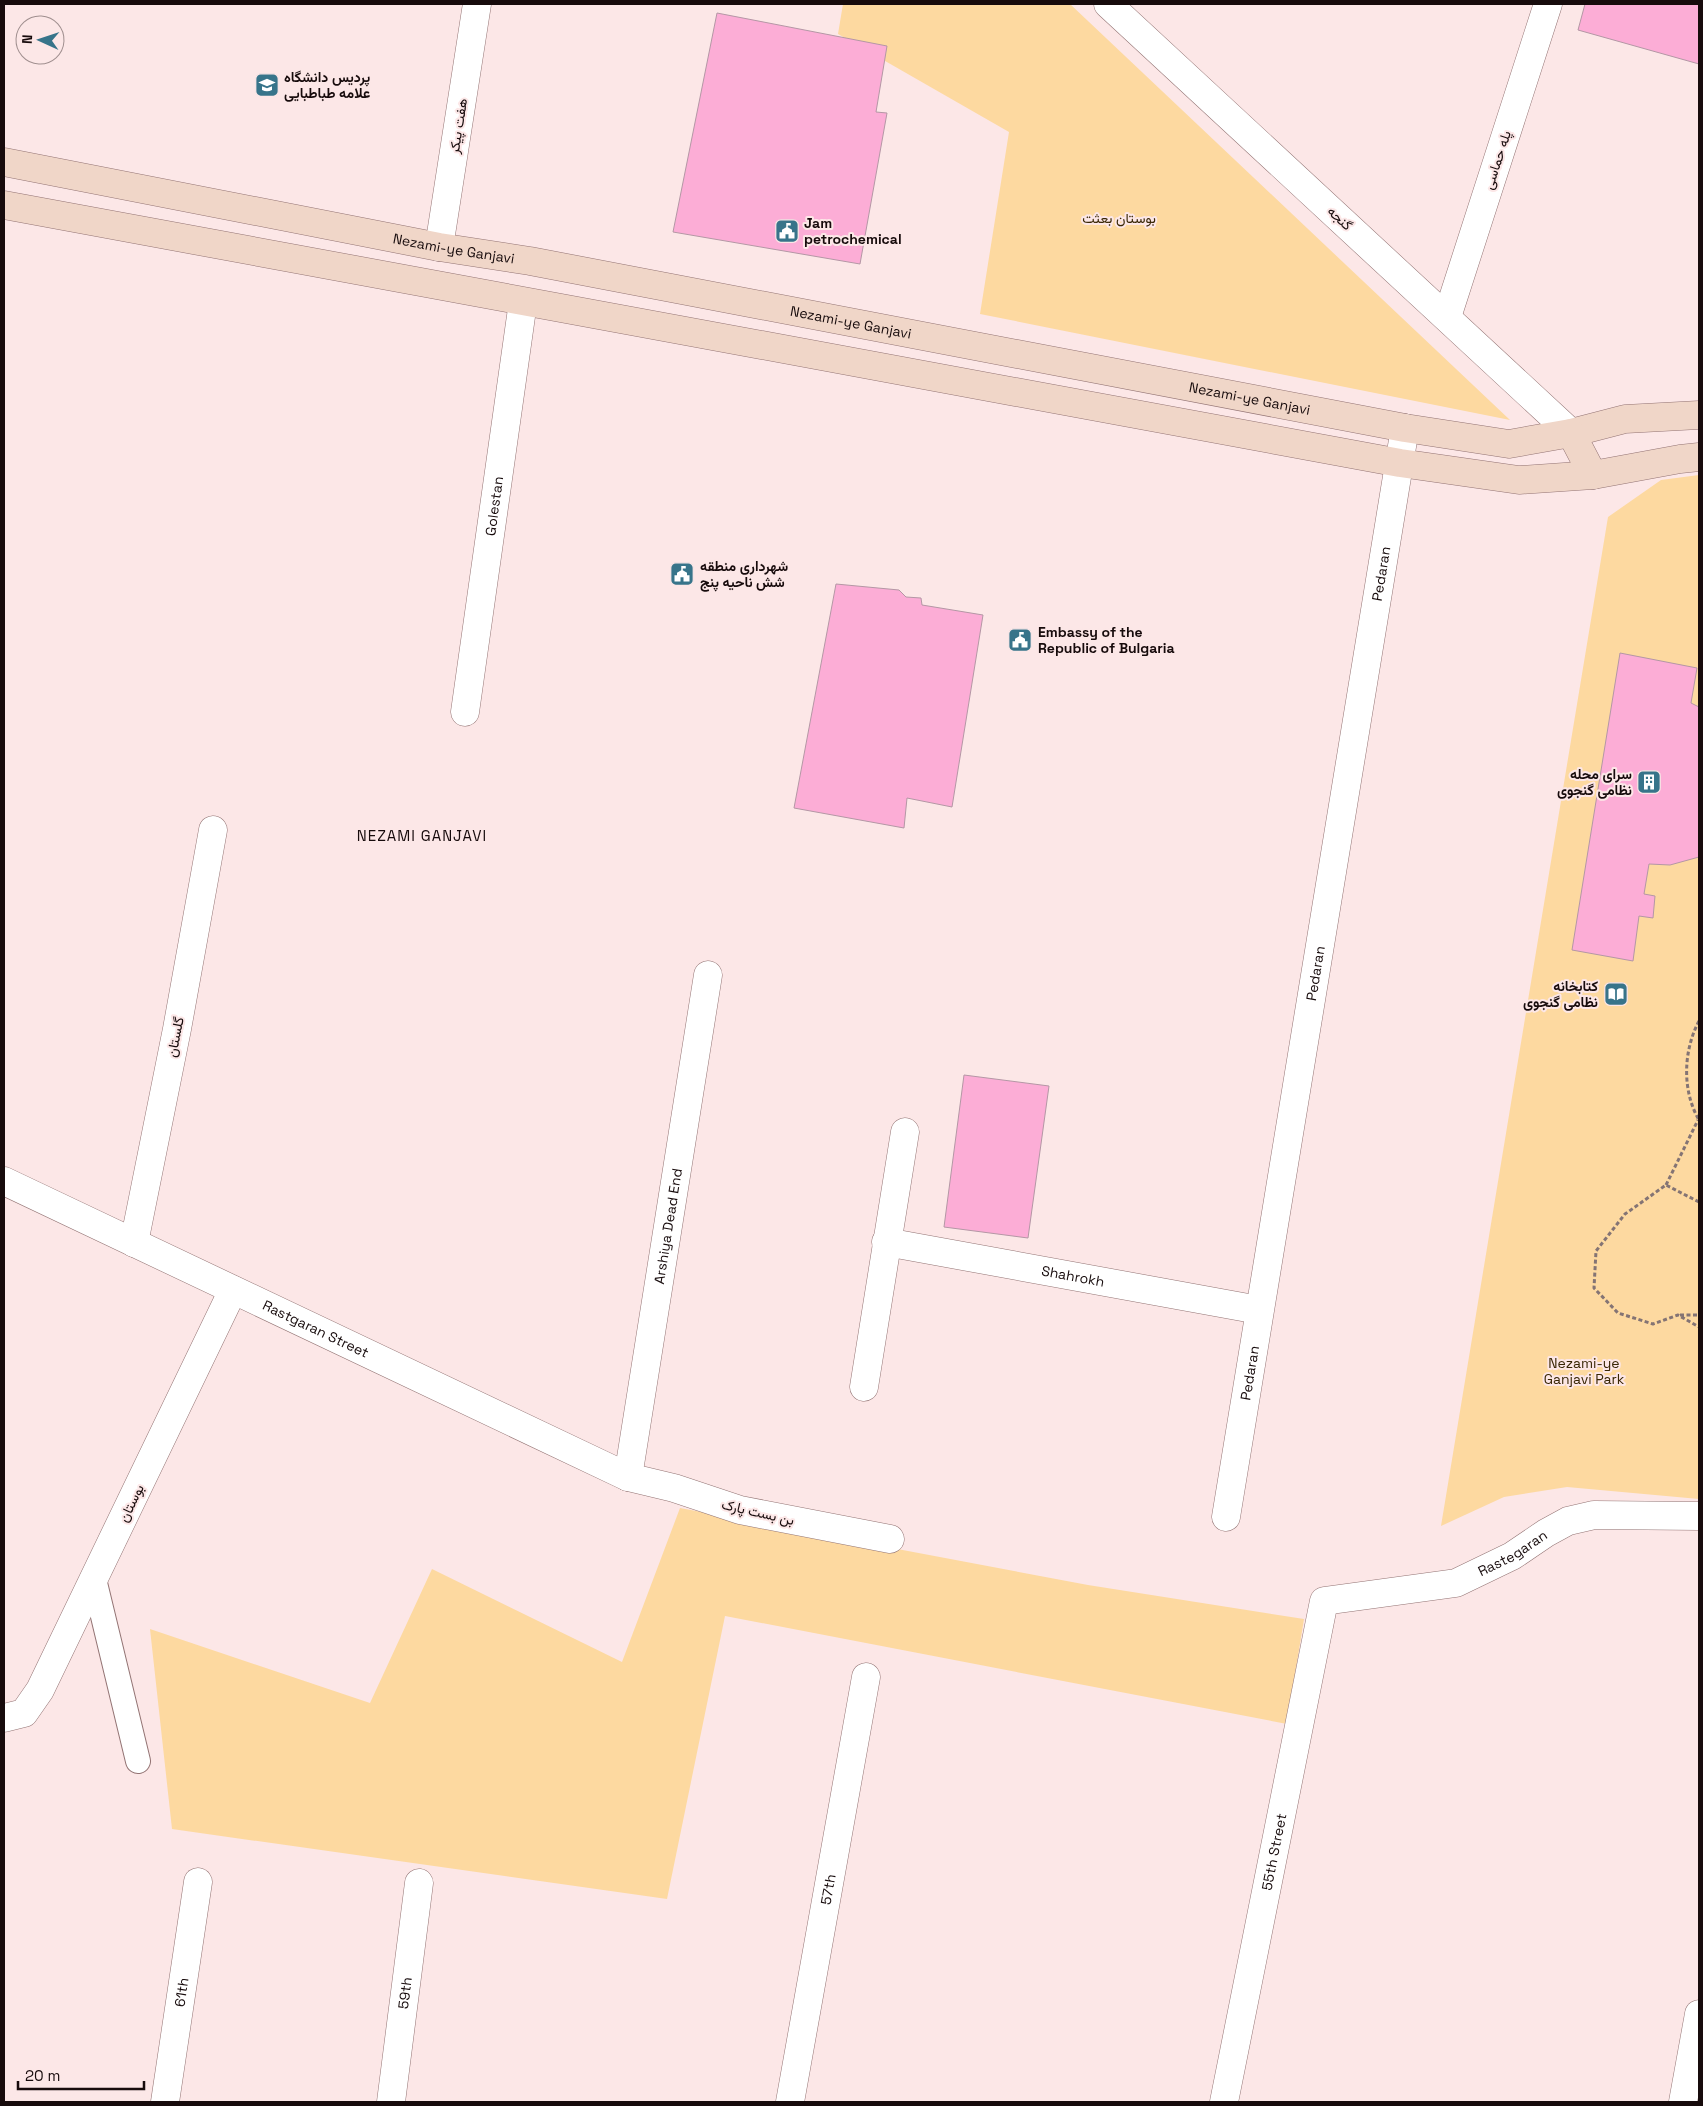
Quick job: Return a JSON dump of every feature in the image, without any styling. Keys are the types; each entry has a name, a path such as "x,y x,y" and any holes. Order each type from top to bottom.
{"street":[{"name":"هفت پیکر","path":"439,247 477,4"},
{"name":"گنجه","path":"1108,4 1572,432"},
{"name":"پله حماسی","path":"1447,317 1548,4"},
{"name":"Nezami-ye Ganjavi","path":"4,162 439,247 530,261 1405,428 1509,444 1572,432 1625,419 1699,415"},
{"path":"4,205 1400,463 1519,480 1593,475 1699,457"},
{"path":"434,285 439,247"},
{"path":"523,302 530,261"},
{"name":"Golestan","path":"466,712 523,302"},
{"name":"Pedaran","path":"1226,1517 1405,428"},
{"path":"1572,432 1593,475"},
{"name":"گلستان","path":"134,1243 177,1029 213,830"},
{"name":"Arshiya Dead End","path":"628,1477 708,974"},
{"path":"864,1386 904,1132"},
{"name":"Rastgaran Street","path":"4,1182 628,1477"},
{"name":"Shahrokh","path":"886,1242 1259,1310"},
{"name":"بوستان","path":"14,1716 40,1690 233,1290"},
{"name":"بن بست پارک","path":"628,1477 674,1488 740,1510 890,1539"},
{"name":"Rastegaran","path":"1324,1602 1456,1583 1512,1556 1568,1521 1594,1515 1699,1516"},
{"name":"55th Street","path":"1224,2102 1324,1602"},
{"name":"57th","path":"790,2102 866,1676"},
{"name":"61th","path":"165,2102 198,1882"},
{"name":"59th","path":"391,2102 419,1883"},
{"path":"1683,2102 1699,2014"}],"lane":[{"path":"94,1579 138,1761"}],"path":[{"path":"1699,1021 1691,1036 1685,1084 1699,1120 1666,1185 1625,1214 1596,1251 1594,1288 1618,1313 1653,1324 1678,1315 1699,1315"},
{"path":"1666,1185 1699,1202"},
{"path":"1678,1315 1699,1327"}],"green space":[{"name":"بوستان بعثت","path":"843,4 1070,4 1510,420 980,314 1009,132 838,34"},
{"name":"Nezami-ye Ganjavi Park","path":"1699,475 1699,1499 1567,1487 1504,1497 1441,1526 1608,517 1661,480"},
{"path":"680,1508 1088,1585 1304,1619 1287,1724 725,1616 667,1899 172,1829 150,1629 370,1703 432,1569 622,1662"}],"building":[{"path":"1585,4 1699,4 1699,64 1578,30"},
{"path":"717,13 887,46 876,112 887,113 860,264 673,232"},
{"path":"836,584 899,590 906,597 921,598 922,605 983,615 952,807 907,798 904,828 794,808"},
{"name":"سرای محله نظامی گنجوی","path":"1620,653 1697,668 1691,703 1699,707 1699,857 1670,865 1649,864 1644,894 1655,896 1653,918 1639,916 1633,961 1572,950"},
{"path":"964,1075 1049,1086 1028,1238 944,1227"}],"place":[{"name":"پردیس دانشگاه علامه طباطبایی","path":"267,85"},
{"name":"Jam petrochemical","path":"787,231"},
{"name":"شهرداری منطقه شش ناحیه پنج","path":"682,574"},
{"name":"Embassy of the Republic of Bulgaria","path":"1020,640"},
{"name":"سرای محله نظامی گنجوی","path":"1649,782"},
{"name":"كتابخانه نظامی گنجوی","path":"1616,994"}],"district":[{"name":"NEZAMI GANJAVI","path":"422,835"}]}
